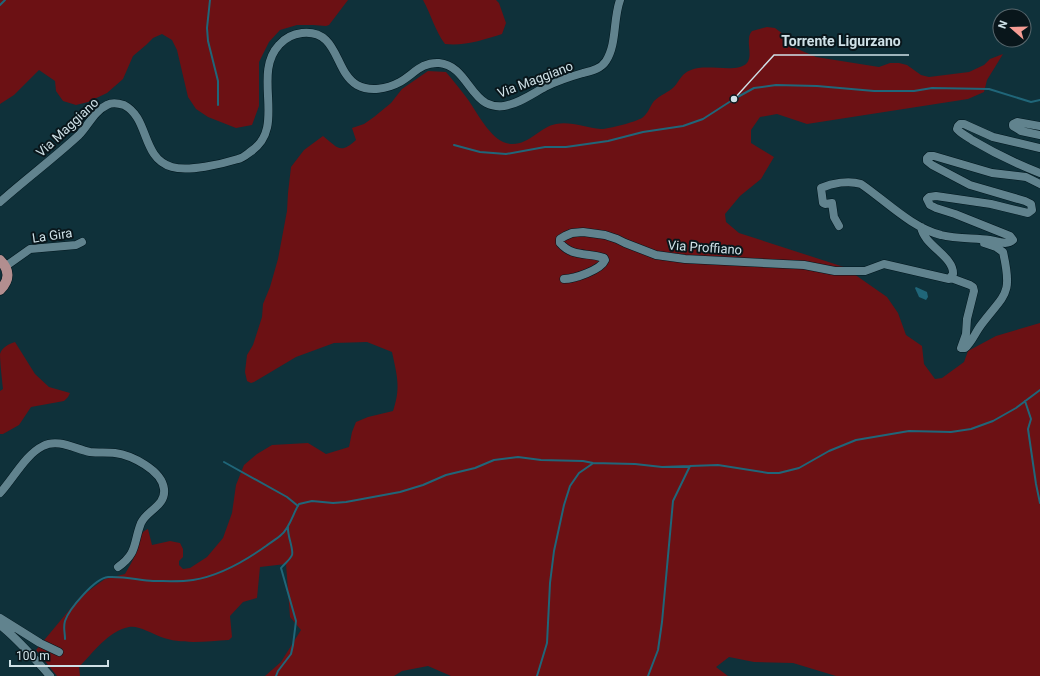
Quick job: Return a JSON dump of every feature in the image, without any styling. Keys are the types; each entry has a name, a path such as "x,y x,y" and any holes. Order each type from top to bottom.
{"main road":[{"path":"0,290 8,278 8,273 3,263"}],"street":[{"name":"Via Maggiano","path":"0,202 80,134 99,111 108,104 120,104 126,106 132,112 140,122 153,152 161,161 169,166 188,169 241,158 257,148 264,138 268,123 268,66 270,56 280,43 294,34 311,33 322,37 334,50 351,81 360,87 373,89 390,87 401,82 421,66 439,63 453,68 465,79 483,101 494,106 502,106 516,102 560,80 590,71 603,64 606,61 613,42 616,11 620,0"},
{"path":"1040,126 1017,122 1013,124 1013,126 1019,130 1040,135"},
{"path":"1040,148 1020,142 993,137 964,124 960,124 957,129 999,155 1040,173"},
{"name":"Via Proffiano","path":"839,226 834,217 832,203 824,204 820,190 823,187 848,182 860,184 921,227 947,236 1006,243 1011,242 1013,240 1010,236 936,208 929,203 928,198 936,196 991,204 1028,213 1032,210 1031,204 970,185 932,165 927,161 928,157 934,156 992,173 1026,177 1040,184"},
{"name":"Via Proffiano","path":"921,227 922,232 952,267 953,274 951,278"},
{"name":"Via Proffiano","path":"564,279 575,278 598,268 605,260 604,258 574,253 565,249 560,243 560,239 565,236 583,232 605,235 656,255 685,259 804,266 835,271 864,271 884,264 937,277 951,278 973,287 966,325 966,334 961,345 961,348 965,348 971,343 980,326 1000,302 1005,294 1008,284 1007,269 1003,252 996,247 985,245 982,240"},
{"name":"La Gira","path":"3,263 30,249 76,245 82,242"},
{"path":"0,493 31,455 44,445 63,444 89,451 115,453 138,461 157,474 164,488 163,496 161,502 142,522 132,553 127,561 118,567"},
{"path":"0,618 40,643 59,652"},
{"path":"0,625 33,656 50,676"}],"shaded area":[{"path":"0,0 348,0 329,25 297,25 280,30 269,42 259,62 259,106 252,125 236,128 208,117 196,109 188,97 177,50 172,40 162,34 153,38 133,56 123,79 107,93 88,102 76,105 63,101 56,91 55,81 39,70 14,95 0,104"},
{"path":"423,0 496,0 499,3 506,23 502,34 467,43 445,44 438,34"},
{"path":"767,27 775,28 783,34 793,47 816,57 879,67 890,63 899,63 907,65 921,75 929,77 969,72 984,65 990,59 1003,54 987,80 984,92 968,99 807,124 777,114 760,117 751,130 751,143 774,157 761,179 740,196 725,214 726,222 739,233 844,267 887,297 898,313 906,335 922,346 924,364 935,379 942,378 964,362 968,351 996,336 1040,323 1040,676 836,676 793,663 754,662 729,657 716,667 728,676 451,676 428,666 402,671 394,676 265,676 281,662 301,630 290,617 286,564 260,567 257,598 243,602 230,616 232,637 229,640 195,642 178,641 161,637 141,628 129,627 114,633 101,643 79,667 80,676 57,676 36,650 80,597 105,579 125,574 133,559 139,537 144,531 148,529 152,545 170,541 180,543 183,549 183,557 179,561 179,565 183,569 190,568 207,557 223,538 232,513 236,485 244,465 257,454 272,445 308,443 326,454 349,447 356,422 368,417 393,411 398,388 392,352 367,342 334,343 296,357 254,382 251,383 247,381 245,372 247,355 253,345 262,317 263,304 270,287 278,259 287,211 291,167 304,150 323,136 339,148 351,145 356,140 352,128 364,124 374,117 391,103 402,89 428,71 446,72 490,131 500,141 506,143 520,143 550,126 562,123 601,129 622,125 642,118 654,101 674,87 688,71 697,68 736,68 747,63 750,54 749,38 752,31"},
{"path":"15,342 35,374 49,387 70,393 64,401 31,407 19,425 3,434 0,434 0,391 3,389 0,354 4,348"}],"water":[{"path":"916,287 927,292 928,297 926,300 919,297 915,288"}],"waterway":[{"path":"0,5 5,0"},
{"path":"210,0 207,28 208,41 218,81 218,105"},
{"path":"454,145 480,152 506,154 545,147 566,147 608,141 643,132 683,126 703,119 754,88 776,85 817,86 874,91 914,91 932,88 989,89 1031,102 1040,100"},
{"path":"65,639 64,626 67,616 83,595 96,583 108,577 153,581 178,581 193,580 212,575 241,562 258,552 284,532 299,504 312,501 333,503 346,502 400,492 423,485 446,475 475,468 494,460 518,457 541,460 635,464 662,467 718,465 768,473 779,473 799,468 829,451 856,440 909,431 951,432 971,429 993,421 1016,408 1040,390"},
{"path":"1025,401 1031,419 1028,429 1040,503"},
{"path":"224,462 287,497 298,506"},
{"path":"537,676 547,643 550,583 554,551 564,505 570,486 579,473 592,464"},
{"path":"648,676 658,650 673,501 690,466"},
{"path":"276,676 291,654 296,621 281,568 292,555 288,527"}],"place":[{"name":"Torrente Ligurzano","path":"734,99"}]}
